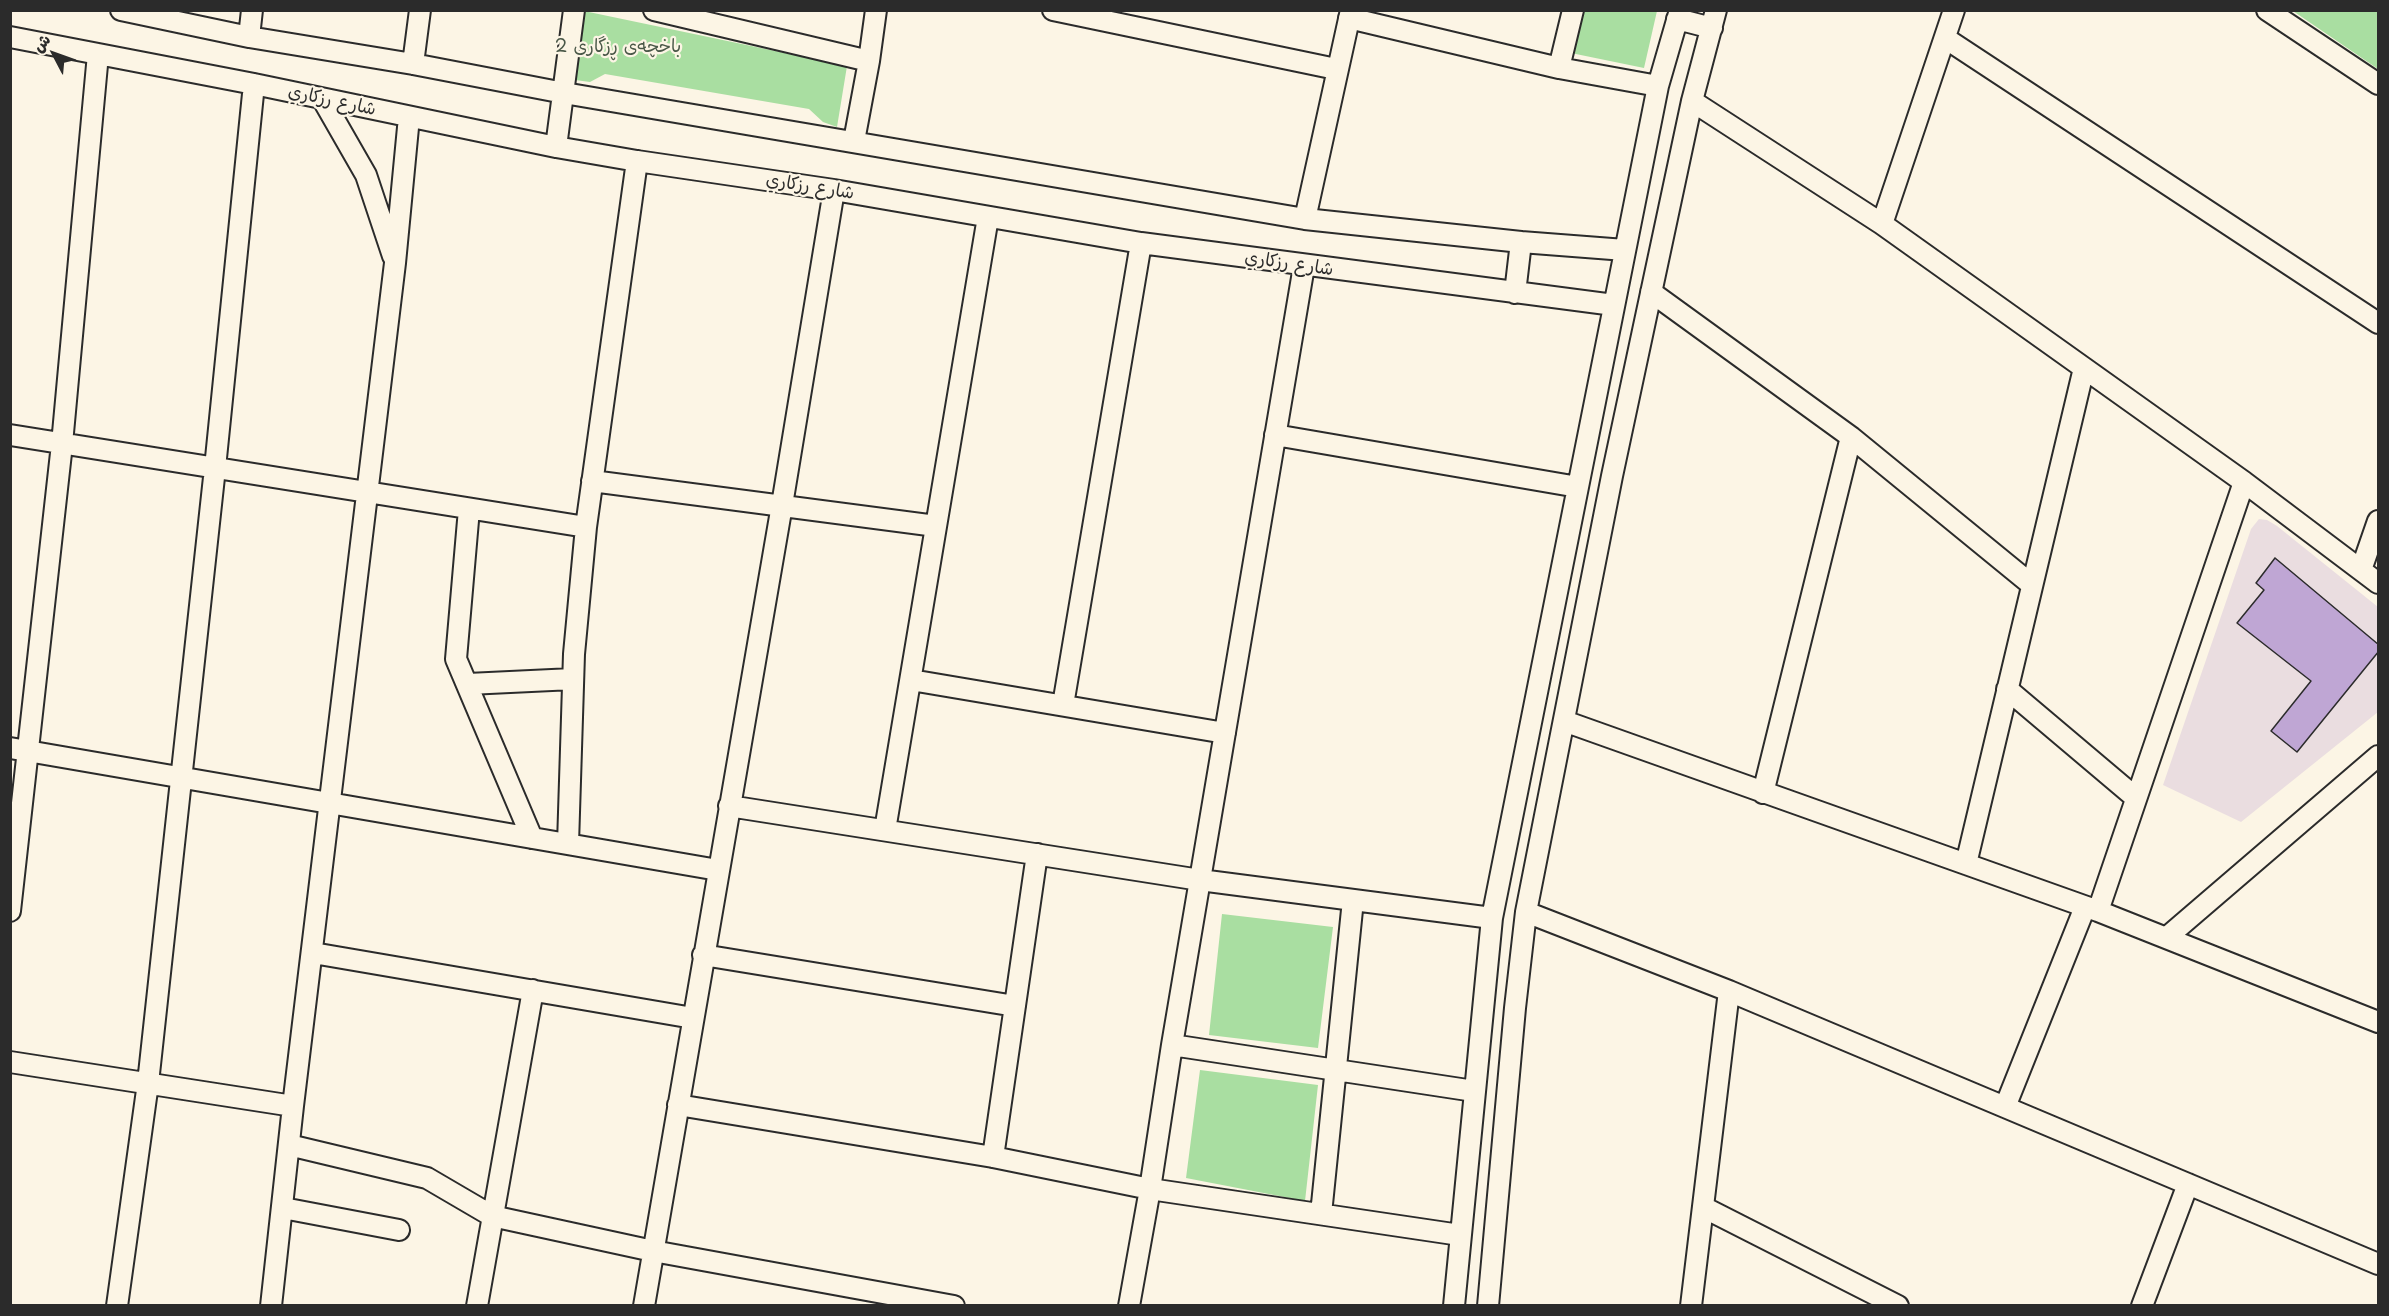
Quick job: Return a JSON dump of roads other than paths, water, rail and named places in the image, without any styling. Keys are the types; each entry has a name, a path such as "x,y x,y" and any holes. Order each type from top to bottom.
{"street":[{"path":"121,10 249,37 413,64 564,93 1305,219 1521,242 1625,250"},
{"path":"249,37 252,10"},
{"path":"413,64 420,10"},
{"path":"556,147 574,10"},
{"path":"654,10 869,61"},
{"path":"854,141 876,10"},
{"path":"1053,10 1336,69"},
{"path":"1559,68 1573,10"},
{"path":"1882,224 1954,10"},
{"path":"2267,10 2379,84"},
{"path":"1305,219 1336,69 1350,14 1559,68 1658,86"},
{"path":"1454,1305 1492,918 1658,86 1679,15 1714,19 1692,101 1526,912 1488,1305"},
{"name":"شارع رزكاري","path":"10,38 254,84 556,147 637,161 834,190 1141,243 1614,305"},
{"path":"1945,38 2379,323"},
{"path":"10,911 19,749 62,444 98,54"},
{"path":"117,1305 148,1083 254,84"},
{"path":"323,100 366,175 395,263"},
{"path":"1692,101 1882,224 2244,482 2379,584"},
{"path":"271,1305 292,1106 313,952 395,263 409,117"},
{"path":"568,844 573,680 586,527 637,161"},
{"path":"644,1305 834,190"},
{"path":"885,830 988,217"},
{"path":"1515,293 1521,242"},
{"path":"1063,705 1141,243"},
{"path":"1129,1305 1304,266"},
{"path":"1652,292 1851,437 2032,585"},
{"path":"1966,864 2084,368"},
{"path":"10,435 586,527"},
{"path":"1275,435 1578,487"},
{"path":"1763,793 1851,437"},
{"path":"592,481 936,526"},
{"path":"2005,1107 2092,909 2136,798 2244,482"},
{"path":"469,509 456,659 532,838"},
{"path":"2361,570 2379,521"},
{"path":"468,684 573,680"},
{"path":"911,680 1225,733"},
{"path":"2007,689 2136,798"},
{"path":"1564,721 2092,909 2377,1019"},
{"path":"19,749 718,870"},
{"path":"2166,938 2379,756"},
{"path":"729,806 1200,880 1492,918"},
{"path":"1513,806 1546,813"},
{"path":"993,1158 1037,854"},
{"path":"1321,1214 1353,900"},
{"path":"1526,912 1729,991 2379,1264"},
{"path":"313,952 693,1018"},
{"path":"703,955 1015,1006"},
{"path":"477,1305 533,990"},
{"path":"1691,1305 1729,991"},
{"path":"1172,1045 1474,1091"},
{"path":"10,1062 292,1106"},
{"path":"678,1105 993,1158 1150,1189 1460,1235"},
{"path":"289,1145 427,1178 492,1216 653,1251 954,1305"},
{"path":"2142,1305 2188,1184"},
{"path":"1702,1207 1898,1305"},
{"path":"283,1208 399,1230"}],"park label":[{"name":"باخچەی ڕزگاری 2","path":"618,47"}]}
